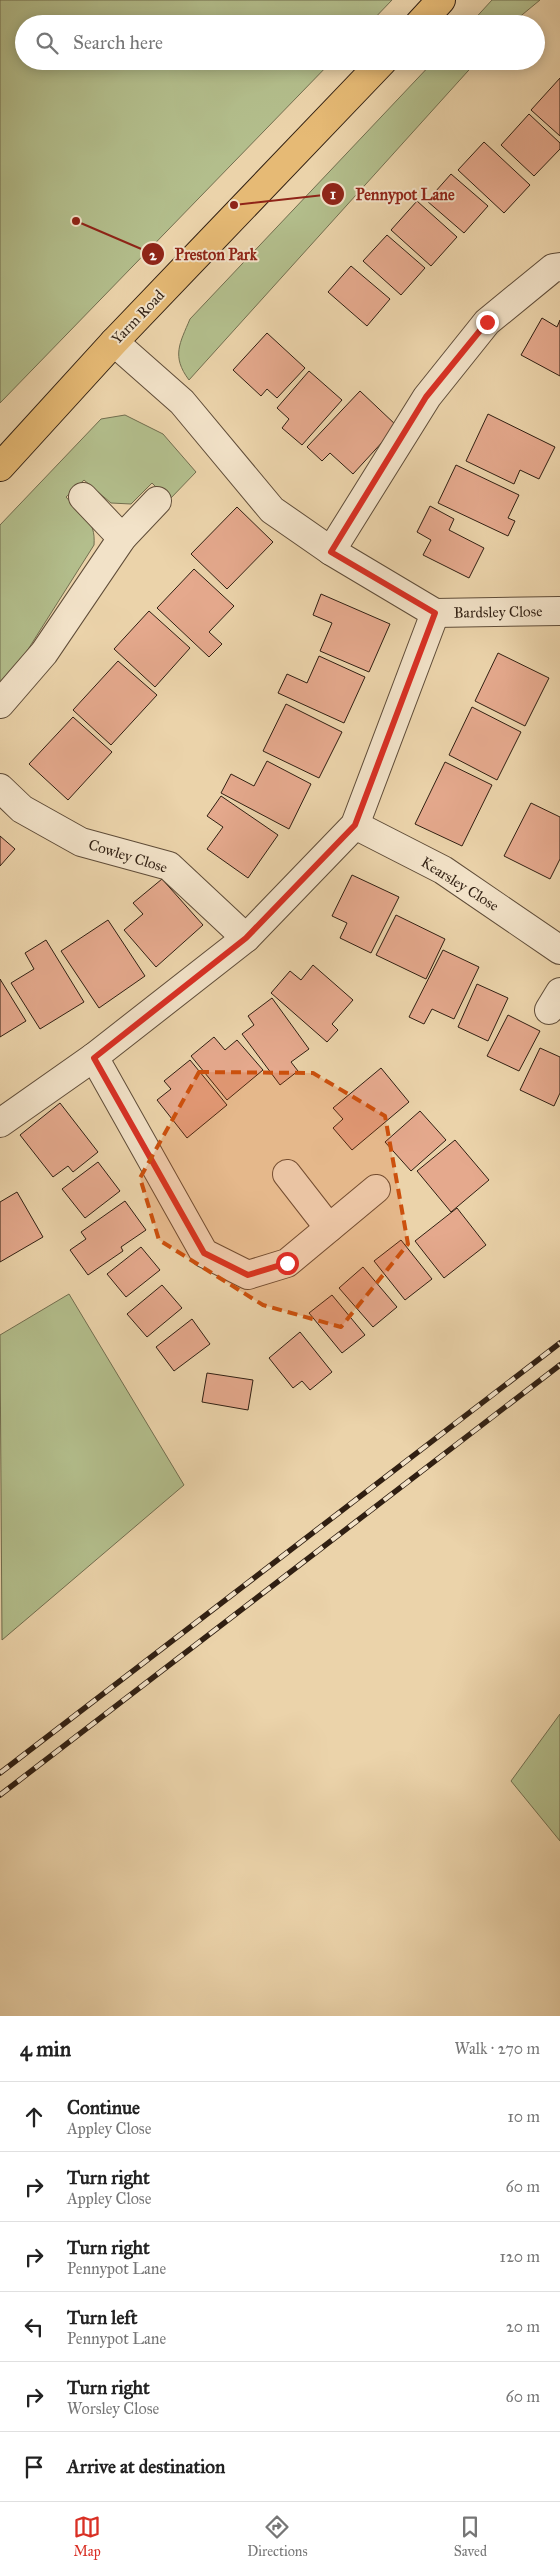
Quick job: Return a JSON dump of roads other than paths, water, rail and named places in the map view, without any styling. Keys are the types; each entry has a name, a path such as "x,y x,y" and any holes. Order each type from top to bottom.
{"main road":[{"path":"427,15 441,0"},
{"name":"Yarm Road","path":"0,467 114,342 374,70"}],"street":[{"path":"331,552 426,397 487,322 553,268 560,267"},
{"path":"0,1123 94,1058 246,938 355,825 435,613 331,552 272,510 182,402 114,342"},
{"path":"83,497 122,538"},
{"path":"0,704 44,653 122,538 156,501"},
{"name":"Bardsley Close","path":"435,613 560,611"},
{"name":"Cowley Close","path":"0,788 22,809 81,842 169,866 246,938"},
{"name":"Kearsley Close","path":"355,825 443,870 560,950"},
{"path":"94,1058 204,1253 248,1275 287,1263 376,1189"},
{"path":"287,1174 329,1228"}],"railway":[{"path":"0,1773 560,1343"},
{"path":"0,1795 560,1365"}],"place":[{"name":"Pennypot Lane","path":"234,205"},
{"name":"Preston Park","path":"76,221"}]}
